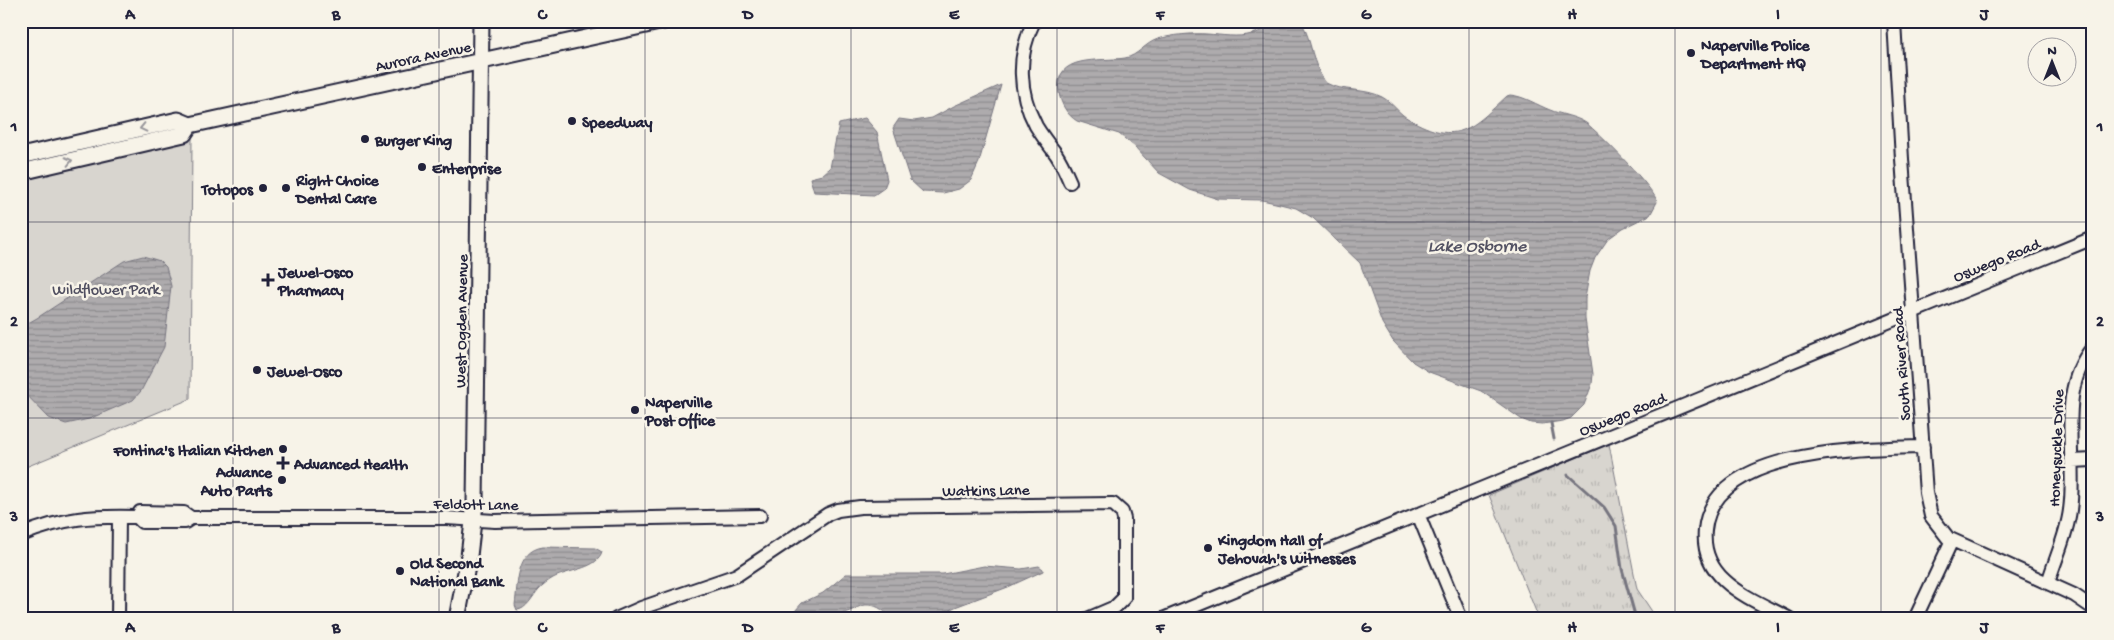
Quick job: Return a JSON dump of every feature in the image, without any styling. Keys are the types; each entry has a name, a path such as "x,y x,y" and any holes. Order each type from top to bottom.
{"main road":[{"name":"West Ogden Avenue","path":"457,619 465,584 474,520 481,21"},
{"name":"Aurora Avenue","path":"21,156 178,120 190,125 664,21"},
{"name":"Aurora Avenue","path":"21,172 184,134 190,125"}],"street":[{"path":"1034,21 1024,48 1022,60 1023,93 1026,105 1036,126 1061,162 1070,182"},
{"name":"South River Road","path":"1894,21 1922,446 1926,493 1931,516 1942,533 1952,540 2074,595 2093,608"},
{"name":"Oswego Road","path":"1163,619 2093,238"},
{"name":"Honeysuckle Drive","path":"2048,583 2068,523 2071,498 2071,406 2073,386 2081,364 2093,347"},
{"path":"1790,619 1734,590 1718,576 1713,568 1705,545 1705,525 1714,502 1723,490 1747,475 1797,457 1922,446"},
{"path":"2072,461 2093,460"},
{"name":"Watkins Lane","path":"616,619 641,608 737,575 828,514 843,509 1113,504 1122,512 1124,519 1124,598 1115,607 1087,619"},
{"name":"Feldott Lane","path":"21,535 51,523 72,518 137,517 140,512 184,513 191,518 474,520 760,516"},
{"path":"1418,514 1461,619"},
{"path":"118,619 119,517"},
{"path":"1915,619 1952,540"}],"green space":[{"name":"Wildflower Park","path":"192,138 190,399 21,469 21,177"},
{"path":"1609,444 1637,589 1657,619 1539,619 1489,495"}],"water":[{"name":"Lake Osborne","path":"1275,21 1301,21 1317,68 1326,83 1382,97 1405,117 1440,132 1463,130 1474,125 1507,96 1520,97 1586,123 1614,149 1648,186 1657,202 1650,215 1623,228 1608,239 1595,258 1590,271 1585,298 1585,319 1593,374 1592,384 1584,405 1571,418 1542,424 1531,423 1521,419 1481,391 1429,372 1413,362 1393,341 1382,323 1360,263 1313,218 1296,208 1280,204 1262,200 1218,199 1190,190 1159,173 1134,146 1119,134 1073,119 1061,101 1059,80 1063,71 1071,65 1092,60 1130,57 1149,43 1169,36 1207,34 1235,36 1252,34"},
{"path":"1001,85 979,162 971,180 959,189 943,193 923,192 910,180 893,128 899,119 914,121 932,118"},
{"path":"865,118 877,132 887,180 884,188 874,195 814,192 810,178 822,175 830,168 839,124"},
{"path":"143,256 160,261 166,267 171,286 164,347 141,391 133,400 89,419 66,424 49,418 21,389 21,327 124,261"},
{"path":"543,547 595,548 602,552 598,560 593,563 559,575 547,582 523,608 517,610 515,605 518,578 523,561 534,550"},
{"path":"984,566 1021,569 1039,566 1043,571 1008,587 955,607 933,619 891,619 878,608 866,605 833,616 788,619 802,603 823,593 846,574 943,574"}],"waterway":[{"path":"1551,423 1554,439"},
{"path":"1568,475 1604,507 1616,526 1622,569 1636,619"}],"place":[{"name":"Naperville Police Department HQ","path":"1691,53"},
{"name":"Speedway","path":"572,121"},
{"name":"Burger King","path":"365,139"},
{"name":"Enterprise","path":"422,167"},
{"name":"Totopos","path":"263,188"},
{"name":"Right Choice Dental Care","path":"286,188"},
{"name":"Jewel-Osco Pharmacy","path":"268,280"},
{"name":"Jewel-Osco","path":"257,370"},
{"name":"Naperville Post Office","path":"635,410"},
{"name":"Fontina's Italian Kitchen","path":"283,449"},
{"name":"Advanced Health","path":"283,463"},
{"name":"Advance Auto Parts","path":"282,480"},
{"name":"Kingdom Hall of Jehovah's Witnesses","path":"1208,548"},
{"name":"Old Second National Bank","path":"400,571"}]}
